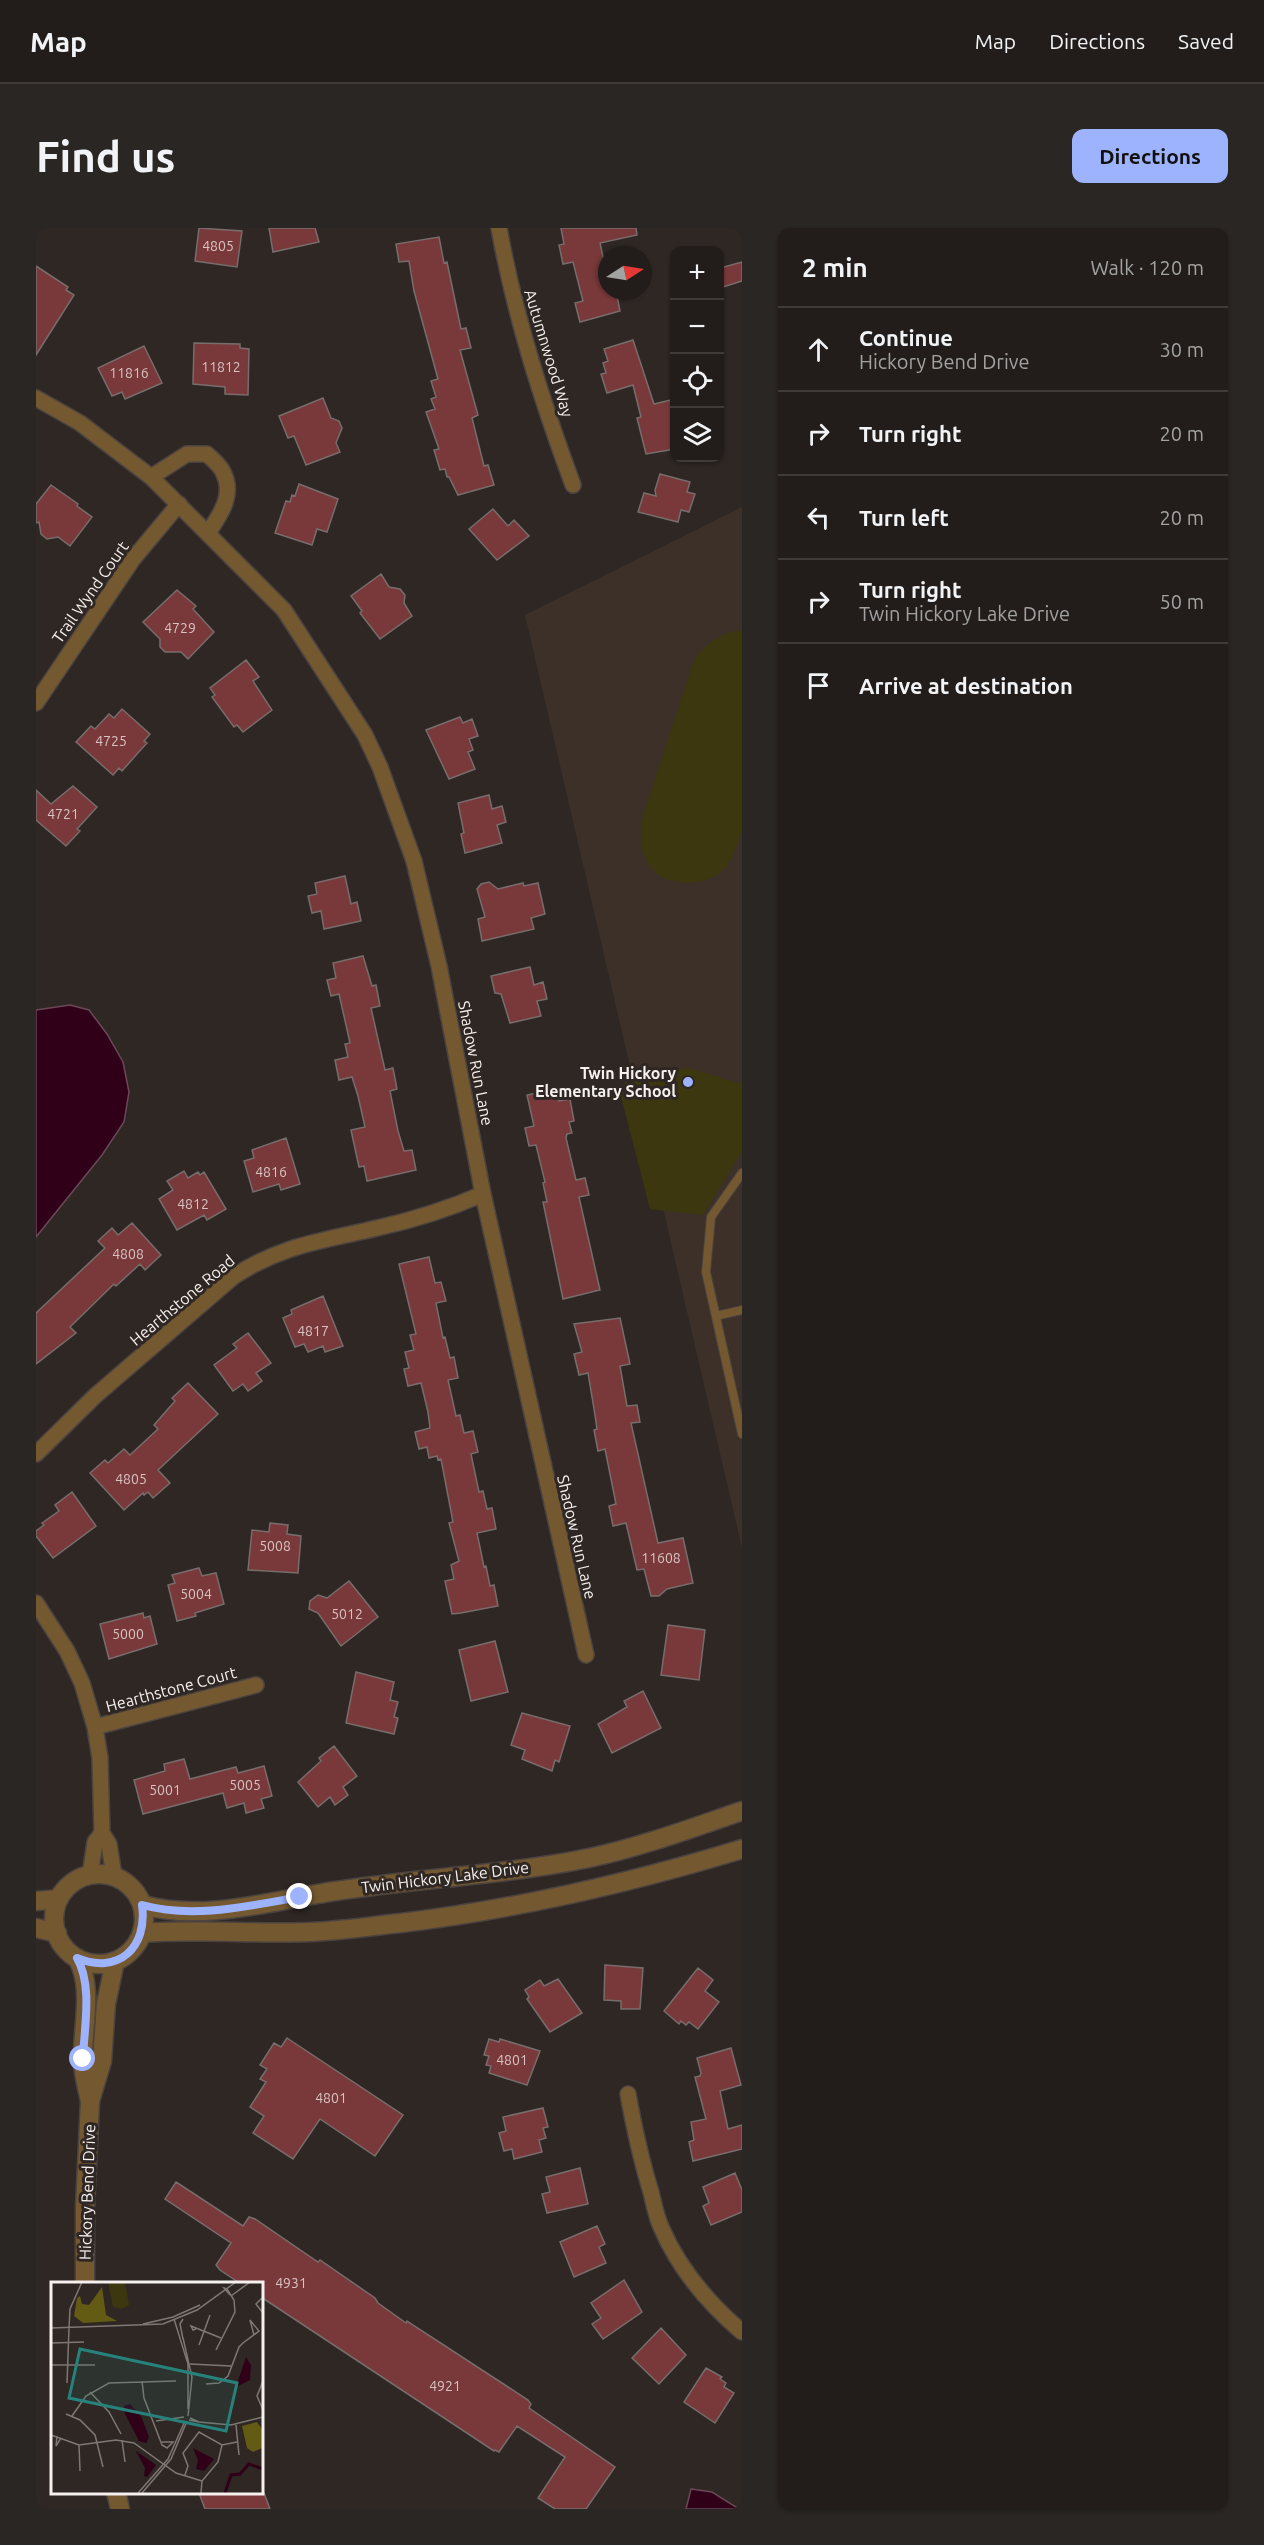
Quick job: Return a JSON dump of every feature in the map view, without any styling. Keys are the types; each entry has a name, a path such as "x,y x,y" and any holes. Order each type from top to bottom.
{"street":[{"name":"Autumnwood Way","path":"499,228 508,280 521,327 543,401 573,485"},
{"name":"Shadow Run Lane","path":"36,398 80,423 151,477 284,610 365,735 380,767 414,861 439,966 483,1194 586,1654"},
{"path":"151,477 187,454 207,454 224,472 228,495 222,513 208,533"},
{"name":"Trail Wynd Court","path":"36,703 133,559 179,504"},
{"name":"Hearthstone Road","path":"36,1454 95,1396 233,1277 258,1261 294,1247 444,1211 483,1194"},
{"path":"36,1603 67,1651 82,1683 95,1727 100,1758 102,1833 109,1844 114,1876"},
{"name":"Hearthstone Court","path":"95,1727 256,1685"},
{"name":"Twin Hickory Lake Drive","path":"142,1905 162,1911 222,1910 361,1887 524,1869 625,1849 742,1811"},
{"path":"90,1875 95,1842 102,1833"},
{"path":"142,1933 184,1930 310,1932 433,1919 512,1906 614,1885 742,1849"},
{"path":"90,1875 114,1876 127,1883 136,1893 142,1905 144,1919 142,1933 136,1946 126,1956 116,1961 99,1964 77,1958 68,1951 57,1933 54,1919 59,1899 67,1887 76,1880 90,1875"},
{"path":"36,1901 59,1899"},
{"path":"36,1928 57,1933"},
{"name":"Hickory Bend Drive","path":"77,1958 84,1975 83,2059 90,2101 84,2208 85,2282"},
{"name":"Hickory Bend Drive","path":"90,2101 102,2061 106,2004 116,1961"},
{"path":"628,2094 640,2154 661,2227 679,2261 696,2286 716,2309 742,2332"},
{"path":"116,2494 120,2509"}],"lane":[{"path":"742,1173 711,1217 706,1272 742,1434"},
{"path":"716,1316 742,1310"}],"shaded area":[{"name":"Twin Hickory Elementary School","path":"742,507 742,1548 525,615"},
{"path":"742,630 742,829 732,858 718,874 707,880 696,882 672,881 652,869 646,860 641,840 642,819 694,660 715,639 727,633"},
{"path":"70,1005 89,1010 107,1034 123,1062 129,1092 124,1122 102,1155 36,1237 36,1010"},
{"path":"688,1068 742,1084 742,1151 703,1215 650,1209 619,1089 636,1072"},
{"path":"691,2489 712,2492 739,2509 686,2509"}],"building":[{"path":"199,228 242,231 237,267 195,261"},
{"path":"269,228 315,228 319,242 273,252"},
{"path":"561,228 636,228 637,235 600,243 601,246 598,246 598,300 618,300 620,311 580,322 575,303 583,301 573,262 563,264 559,245 564,244"},
{"path":"439,237 444,263 447,262 461,329 466,328 471,348 460,350 478,415 472,418 484,466 488,465 494,485 458,495 445,469 440,470 434,450 439,449 426,412 435,409 431,399 436,397 431,381 438,379 414,291 409,261 399,262 396,244"},
{"path":"742,262 742,281 724,287 724,267"},
{"path":"36,266 68,287 66,290 74,295 36,355"},
{"path":"633,340 654,404 670,400 670,450 646,454 637,418 641,417 633,385 607,393 601,374 606,373 603,363 608,361 604,349"},
{"path":"194,343 240,344 240,348 249,349 248,395 225,394 225,387 193,384"},
{"path":"144,346 162,383 125,399 122,392 112,396 98,368"},
{"path":"323,398 331,418 339,421 342,428 336,443 340,452 306,465 294,436 288,438 279,416"},
{"path":"660,474 690,482 687,492 695,494 689,512 681,510 678,522 638,512 644,493 656,496 655,490"},
{"path":"299,484 338,499 327,532 317,529 312,545 275,533 286,501 290,502 292,495 295,496"},
{"path":"51,485 92,517 70,546 58,537 47,539 41,534 39,522 36,523 36,504"},
{"path":"493,509 508,526 514,520 529,536 497,560 469,529"},
{"path":"381,574 389,587 400,589 405,595 404,603 412,616 380,639 360,613 362,611 351,596"},
{"path":"177,590 196,606 193,609 214,632 188,659 181,652 165,652 160,647 160,639 143,622"},
{"path":"246,660 259,677 253,681 272,710 243,732 237,725 234,727 212,697 215,695 210,688"},
{"path":"122,709 150,734 144,741 147,743 122,771 119,768 113,775 76,742 91,726 95,729 109,714 114,718"},
{"path":"460,717 463,723 472,719 478,736 469,739 473,750 468,752 475,769 449,779 426,730"},
{"path":"73,786 97,807 77,829 80,831 66,846 36,820 36,790 51,804"},
{"path":"489,795 492,809 502,806 506,822 497,825 502,843 465,853 458,803"},
{"path":"345,876 351,904 357,902 361,921 324,929 321,911 312,913 308,896 317,894 315,883"},
{"path":"489,882 498,889 523,883 524,886 538,883 545,914 531,918 534,929 482,941 478,919 485,917 477,889 481,884"},
{"path":"363,956 372,986 376,985 380,1006 371,1008 385,1070 393,1068 397,1089 390,1091 398,1131 404,1151 412,1150 416,1170 367,1181 364,1166 359,1167 351,1130 365,1127 358,1096 352,1077 339,1080 335,1060 348,1057 345,1044 350,1043 339,994 331,996 327,980 336,978 333,963"},
{"path":"530,967 534,985 543,982 547,999 537,1001 541,1016 510,1023 501,994 495,993 491,976"},
{"path":"556,1089 559,1101 570,1099 574,1121 569,1122 572,1133 567,1134 566,1138 576,1180 585,1178 589,1195 579,1197 600,1290 563,1299 543,1202 547,1202 543,1183 545,1182 536,1145 529,1146 525,1128 534,1126 527,1095"},
{"path":"286,1138 300,1184 281,1190 279,1184 253,1192 244,1161 254,1158 252,1150"},
{"path":"184,1171 188,1178 198,1172 200,1175 204,1172 226,1209 207,1220 204,1215 177,1230 159,1199 173,1190 167,1181"},
{"path":"132,1223 161,1255 145,1270 140,1264 116,1286 114,1284 70,1327 76,1333 36,1364 36,1313 105,1248 98,1241 112,1228 118,1235"},
{"path":"429,1257 435,1283 441,1282 446,1301 436,1303 443,1338 445,1337 450,1358 454,1357 458,1378 448,1380 456,1416 460,1415 464,1433 473,1431 478,1452 471,1454 479,1492 483,1491 487,1509 492,1508 496,1529 477,1533 484,1567 486,1566 490,1586 494,1585 498,1606 452,1614 445,1581 454,1579 451,1565 459,1561 449,1523 453,1522 441,1459 438,1460 437,1456 429,1458 427,1447 419,1449 415,1432 430,1428 428,1412 421,1383 408,1386 404,1369 409,1368 405,1352 414,1350 410,1335 416,1334 399,1264"},
{"path":"323,1296 343,1346 325,1352 323,1346 308,1352 304,1344 295,1347 283,1318 292,1314 291,1310"},
{"path":"620,1318 630,1364 620,1366 627,1406 637,1405 640,1422 631,1423 658,1543 683,1538 693,1583 667,1589 659,1596 651,1596 644,1569 637,1570 626,1523 613,1526 609,1506 616,1504 605,1449 598,1451 594,1430 597,1429 588,1373 579,1375 574,1354 582,1352 574,1324"},
{"path":"248,1333 271,1363 256,1373 262,1381 248,1391 243,1384 233,1391 214,1365 237,1348 233,1344"},
{"path":"188,1383 218,1414 158,1470 170,1483 153,1498 148,1492 144,1495 143,1493 124,1510 90,1473 105,1460 108,1463 124,1449 130,1455 158,1429 154,1425 175,1401 172,1398"},
{"path":"72,1492 96,1526 53,1558 36,1536 36,1531 44,1525 42,1523 59,1511 55,1505"},
{"path":"270,1523 288,1525 287,1534 301,1536 298,1573 248,1570 252,1530 269,1532"},
{"path":"199,1568 202,1576 216,1573 224,1604 177,1621 168,1585 175,1583 172,1575"},
{"path":"349,1581 378,1617 341,1646 318,1613 309,1609 310,1601 318,1595 327,1598"},
{"path":"143,1613 144,1618 150,1616 157,1644 109,1659 100,1624"},
{"path":"668,1625 705,1630 699,1680 661,1675"},
{"path":"495,1641 508,1692 471,1701 459,1650"},
{"path":"356,1672 394,1682 390,1700 398,1702 394,1717 398,1718 394,1734 346,1723"},
{"path":"643,1691 661,1728 612,1753 598,1724 627,1707 624,1701"},
{"path":"522,1713 570,1726 559,1762 555,1760 552,1771 522,1759 525,1750 511,1745"},
{"path":"334,1746 357,1776 343,1787 348,1795 335,1805 330,1797 318,1807 298,1782 321,1761 319,1758"},
{"path":"184,1759 190,1779 236,1767 238,1773 264,1766 272,1796 261,1799 264,1808 246,1813 244,1803 227,1808 223,1793 143,1814 134,1780 165,1771 164,1764"},
{"path":"605,1965 643,1968 640,2009 621,2009 621,2001 604,2000"},
{"path":"698,1968 713,1980 705,1991 719,2002 698,2029 689,2022 686,2025 681,2021 679,2024 664,2011"},
{"path":"558,1979 582,2013 550,2032 527,1999 529,1997 525,1990 540,1980 544,1986"},
{"path":"287,2038 403,2115 375,2156 320,2119 293,2159 253,2133 264,2116 250,2107 266,2082 260,2079 267,2069 260,2065 274,2043 281,2047"},
{"path":"489,2039 499,2042 500,2039 540,2051 527,2085 489,2073 491,2066 486,2065 489,2056 484,2055"},
{"path":"731,2048 741,2085 720,2091 728,2129 742,2125 742,2149 693,2161 689,2142 694,2140 691,2122 706,2119 695,2077 700,2076 701,2073 697,2058"},
{"path":"543,2108 548,2127 543,2128 546,2138 539,2140 542,2152 514,2159 512,2149 504,2151 499,2133 506,2131 503,2117"},
{"path":"580,2168 588,2204 547,2213 542,2194 550,2192 546,2177"},
{"path":"735,2173 742,2190 742,2212 711,2225 703,2206 709,2203 703,2187"},
{"path":"176,2182 243,2226 249,2217 255,2219 318,2262 320,2260 375,2298 378,2303 406,2323 407,2321 528,2400 531,2404 529,2408 615,2467 586,2509 555,2509 538,2498 565,2457 517,2426 499,2452 494,2451 262,2298 262,2282 238,2282 220,2270 216,2265 231,2243 165,2199"},
{"path":"597,2226 605,2244 599,2247 606,2263 574,2277 560,2242"},
{"path":"624,2280 642,2312 603,2339 592,2324 601,2318 591,2303"},
{"path":"661,2328 686,2355 659,2384 632,2358"},
{"path":"706,2368 722,2377 720,2379 726,2383 724,2387 734,2393 715,2423 684,2402"},
{"path":"264,2493 270,2509 205,2509 199,2494"}],"place":[{"name":"Twin Hickory Elementary School","path":"688,1082"}],"route":[{"path":"83,2059 85,1990 84,1975 77,1958 88,1963 99,1964 113,1962 126,1956 136,1946 142,1933 144,1919 142,1905 162,1911 222,1910 300,1897"}]}
